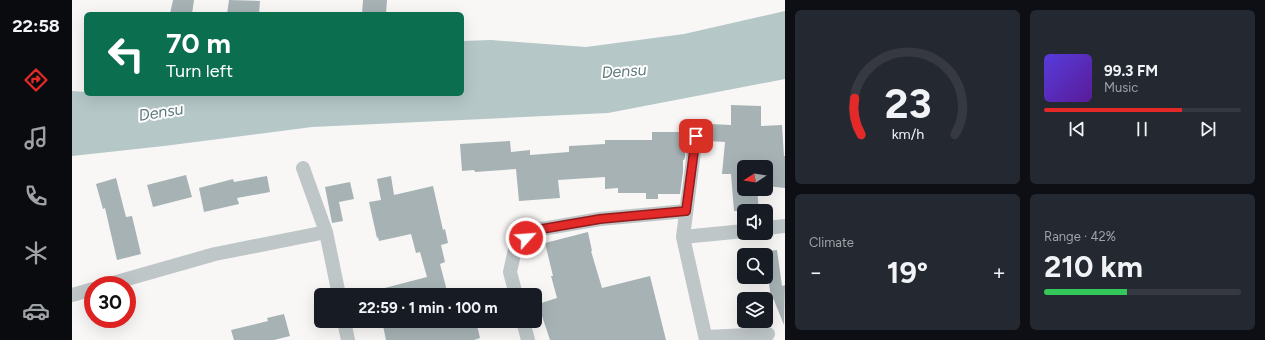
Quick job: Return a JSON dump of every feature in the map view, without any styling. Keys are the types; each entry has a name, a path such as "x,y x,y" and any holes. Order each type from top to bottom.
{"street":[{"path":"696,136 683,237 706,339 768,334"},
{"path":"303,168 326,232 338,288"},
{"path":"514,288 510,272 516,245 536,230 600,219 686,211"},
{"path":"773,227 785,226"},
{"path":"136,276 215,254 326,232"},
{"path":"683,237 737,232"},
{"path":"72,295 84,292"},
{"path":"345,328 348,340"},
{"path":"525,328 528,340"}],"water":[{"name":"Densu","path":"785,11 785,79 608,113 312,127 72,156 72,91 84,92 84,96 464,96 464,41 491,40 586,47 684,34"}],"building":[{"path":"173,0 194,0 192,12 170,12"},
{"path":"229,0 260,1 259,12 227,12"},
{"path":"363,0 387,0 386,12 362,12"},
{"path":"731,105 761,106 761,126 782,125 785,156 785,188 773,187 773,160 737,160 737,196 758,196 758,204 737,204 737,211 734,211 731,174 722,174 725,142 708,141 709,124 731,125"},
{"path":"652,132 681,132 681,136 685,136 685,157 683,160 680,194 658,194 658,199 646,199 646,193 618,193 618,188 605,189 605,177 558,180 560,198 519,201 516,169 475,172 474,170 462,171 460,144 510,141 511,152 530,150 530,155 569,152 569,146 605,144 605,140 652,140"},
{"path":"186,175 192,197 153,207 147,185"},
{"path":"267,176 270,192 237,198 239,204 204,212 199,188 233,179 234,182"},
{"path":"391,176 394,195 433,186 443,230 445,229 448,243 441,245 445,262 440,264 446,288 385,288 427,277 420,252 416,253 411,234 379,241 378,237 377,238 369,202 381,200 377,179"},
{"path":"116,178 126,217 132,216 141,254 117,260 105,208 103,209 96,184"},
{"path":"350,182 354,199 339,202 343,221 332,223 325,187"},
{"path":"588,232 591,251 602,288 650,276 666,340 550,340 542,316 542,303 557,298 545,243"},
{"path":"773,250 777,250 782,286 785,285 784,325 773,298 773,292 770,292 769,284 773,284"},
{"path":"284,314 290,336 274,340 234,340 231,330 268,321 267,318"},
{"path":"383,328 478,328 480,338 474,340 386,340"}],"route":[{"path":"526,238 536,230 600,219 686,211 696,136"}]}
